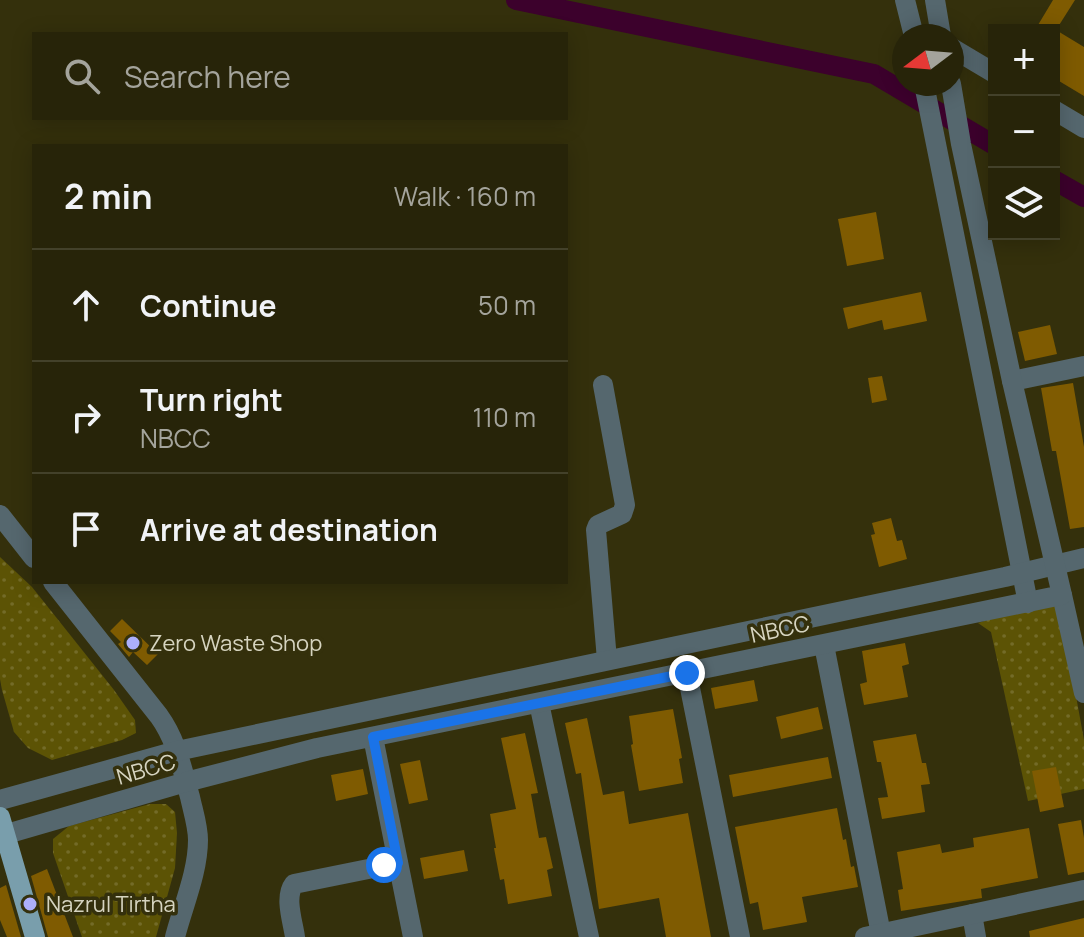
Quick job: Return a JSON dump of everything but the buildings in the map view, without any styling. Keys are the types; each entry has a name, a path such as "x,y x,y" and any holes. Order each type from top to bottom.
{"main road":[{"path":"2,829 35,937"}],"street":[{"path":"905,0 911,24"},
{"path":"935,0 939,24"},
{"path":"964,55 988,69"},
{"path":"927,96 1028,603"},
{"path":"953,96 1012,381 1084,693"},
{"path":"1060,114 1084,128"},
{"path":"1012,381 1084,366"},
{"path":"603,385 625,505 622,514 598,525 596,530 607,660"},
{"path":"0,515 32,555"},
{"path":"0,800 177,751 1084,558"},
{"path":"55,584 159,716 177,751 198,840 195,865 175,937"},
{"name":"NBCC","path":"2,829 317,748 1062,595"},
{"path":"824,645 873,936 1084,890"},
{"path":"687,673 740,937"},
{"path":"539,703 589,937"},
{"path":"373,737 413,937"},
{"path":"295,937 289,898 289,890 294,884 398,863"},
{"path":"972,914 976,937"}],"shaded area":[{"path":"0,557 32,587 114,690 135,720 136,733 52,760 28,748 14,732 0,679"},
{"path":"1058,597 1084,740 1084,789 1028,801 991,632 978,623"},
{"path":"150,804 166,804 175,812 177,833 175,868 156,937 82,937 53,853 53,839 69,826"}],"waterway":[{"path":"516,0 874,74 988,141"},
{"path":"1060,183 1084,197"}],"place":[{"name":"Zero Waste Shop","path":"133,643"},
{"name":"Nazrul Tirtha","path":"30,904"}],"route":[{"path":"384,865 398,863 373,737 687,673"}]}
